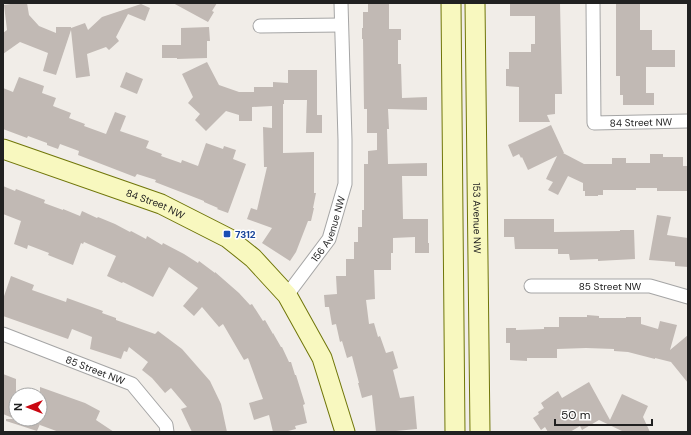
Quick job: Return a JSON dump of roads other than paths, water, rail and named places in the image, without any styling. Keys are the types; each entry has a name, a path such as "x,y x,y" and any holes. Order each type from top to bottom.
{"main road":[{"path":"451,3 455,432"},
{"name":"153 Avenue NW","path":"476,4 480,432"},
{"name":"84 Street NW","path":"3,149 161,204 228,238 253,258 287,295"},
{"path":"287,295 322,358 345,432"}],"street":[{"name":"156 Avenue NW","path":"287,295 330,239 345,184 341,3"},
{"name":"84 Street NW","path":"593,3 594,123 688,121"},
{"path":"260,26 341,25"},
{"name":"85 Street NW","path":"531,286 650,286 688,297"},
{"name":"85 Street NW","path":"3,334 132,384 166,425 167,432"}],"place":[{"name":"7312","path":"227,234"}]}
